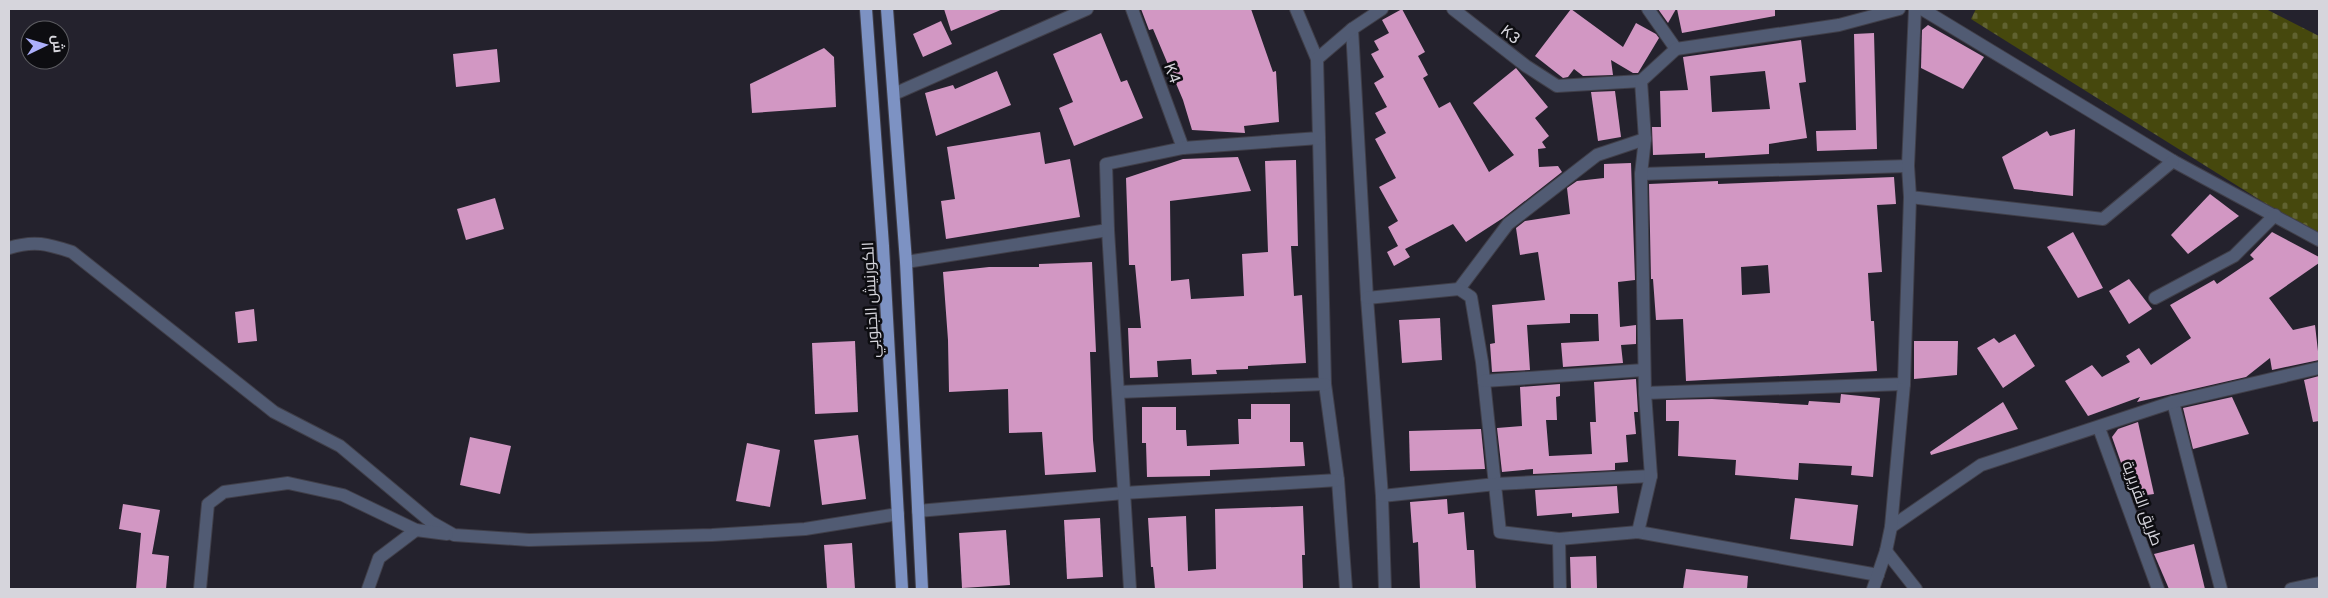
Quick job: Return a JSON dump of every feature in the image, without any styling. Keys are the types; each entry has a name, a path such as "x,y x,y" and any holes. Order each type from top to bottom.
{"main road":[{"name":"الكورنيش الجنوبي","path":"866,9 878,168 902,589"},
{"path":"887,9 906,262 922,589"}],"street":[{"path":"894,94 1088,9"},
{"name":"K4","path":"1132,9 1183,148"},
{"path":"1296,9 1317,58 1325,384 1338,480 1346,589"},
{"path":"1317,58 1352,29 1382,9"},
{"name":"K3","path":"1453,9 1526,66 1557,86 1641,80"},
{"path":"1648,9 1676,49"},
{"path":"1638,532 1651,476 1644,370 1642,174 1645,139 1641,80 1676,49 1839,25 1898,9"},
{"path":"1873,589 1886,551 1891,527 1904,384 1910,197 1908,166 1915,9"},
{"path":"1922,9 2173,161 2319,240"},
{"path":"1352,29 1367,298 1382,496 1385,589"},
{"path":"1130,589 1108,230 1106,164 1183,148 1319,138"},
{"path":"1459,289 1508,224 1597,155 1645,139"},
{"path":"1910,197 2103,219 2173,161"},
{"path":"1642,174 1908,166"},
{"path":"2155,298 2234,256 2275,215"},
{"path":"906,262 1108,230"},
{"path":"9,248 21,244 43,243 72,252 274,412 340,446 431,522 454,535"},
{"path":"1367,298 1459,289 1471,297 1484,381 1500,532 1559,539 1638,532 1878,575"},
{"path":"1891,527 1980,464 2099,428 2173,402 2319,368"},
{"path":"1484,381 1644,370"},
{"path":"1118,392 1325,384"},
{"path":"1645,393 1904,384"},
{"path":"2173,402 2221,589"},
{"name":"طريق القريرية","path":"2099,428 2156,589"},
{"path":"1382,496 1496,484 1651,476"},
{"path":"918,511 1124,494 1338,480"},
{"path":"200,589 208,504 224,492 288,483 343,495 416,530 454,535 529,540 712,535 805,529 898,514"},
{"path":"368,589 379,558 416,530"},
{"path":"1559,539 1560,589"},
{"path":"1886,551 1916,589"},
{"path":"2291,589 2319,583"}],"green space":[{"path":"1976,9 2266,9 2319,36 2319,237 1971,19"}],"building":[{"path":"944,9 1003,9 951,31"},
{"path":"1141,9 1251,9 1273,72 1276,71 1279,122 1244,126 1245,133 1192,130 1183,100 1153,29 1149,30"},
{"path":"1402,9 1425,52 1418,56 1428,75 1423,78 1439,108 1450,102 1489,172 1514,155 1473,103 1516,68 1548,107 1535,118 1549,136 1542,142 1546,148 1538,149 1539,167 1558,166 1562,172 1503,218 1466,242 1453,224 1405,249 1410,257 1394,266 1387,252 1398,246 1388,227 1398,221 1379,187 1396,178 1375,139 1386,133 1375,113 1387,107 1374,83 1384,77 1371,54 1379,50 1374,41 1389,33 1382,20"},
{"path":"1571,9 1623,47 1636,23 1656,34 1659,38 1638,73 1633,73 1611,60 1613,75 1583,76 1574,69 1568,77 1563,78 1535,56"},
{"path":"1658,9 1676,9 1668,23"},
{"path":"1677,9 1775,9 1775,16 1682,33"},
{"path":"941,21 952,44 923,57 913,34"},
{"path":"1928,25 1984,57 1963,89 1921,68 1922,30"},
{"path":"1101,33 1121,82 1127,80 1143,118 1074,146 1059,108 1073,102 1053,54"},
{"path":"1874,33 1877,149 1817,151 1816,131 1856,130 1854,34"},
{"path":"1801,40 1806,82 1799,83 1807,138 1769,144 1769,154 1705,158 1705,153 1653,155 1652,127 1661,127 1660,91 1688,90 1683,57","holes":["1765,71 1770,109 1712,112 1710,76"]},
{"path":"824,48 834,57 836,107 752,113 750,84"},
{"path":"497,49 500,82 456,87 453,54"},
{"path":"997,71 1011,105 936,136 925,93 953,85 955,89"},
{"path":"1615,91 1621,137 1598,141 1591,92"},
{"path":"2075,129 2073,196 2014,189 2002,157 2047,131 2050,136"},
{"path":"1040,132 1045,164 1070,159 1080,217 946,239 941,201 955,199 947,147"},
{"path":"1238,157 1251,191 1170,201 1171,281 1189,279 1191,299 1244,296 1242,254 1268,252 1265,161 1296,160 1298,246 1291,246 1294,296 1302,295 1306,363 1248,366 1248,369 1216,370 1217,374 1192,375 1191,359 1157,361 1158,377 1130,378 1128,328 1141,328 1135,265 1129,265 1126,178 1183,159"},
{"path":"1631,163 1635,280 1618,282 1620,327 1636,325 1636,344 1621,345 1623,363 1563,367 1561,343 1599,341 1598,314 1570,314 1570,323 1527,325 1530,370 1492,372 1490,344 1495,343 1492,305 1545,300 1538,252 1520,255 1516,228 1525,221 1570,214 1567,188 1577,181 1604,178 1604,164"},
{"path":"1894,177 1896,204 1877,205 1882,272 1868,273 1871,321 1874,321 1877,371 1686,381 1683,319 1656,320 1653,279 1651,279 1649,184 1718,181 1718,184","holes":["1768,265 1770,293 1742,295 1741,267"]},
{"path":"2210,194 2239,216 2188,254 2171,235"},
{"path":"495,198 504,229 466,240 457,209"},
{"path":"2073,232 2103,288 2078,298 2047,247"},
{"path":"2272,232 2319,257 2319,263 2269,298 2293,330 2315,325 2319,360 2272,370 2270,358 2246,377 2137,402 2140,397 2088,416 2065,381 2092,365 2102,377 2130,362 2126,356 2139,348 2151,365 2191,338 2170,305 2214,280 2217,284 2254,259 2250,255"},
{"path":"1092,262 1096,352 1090,352 1096,472 1045,475 1042,432 1009,433 1008,389 949,392 948,340 943,272 989,267 1039,267 1039,264"},
{"path":"2129,279 2152,309 2129,324 2109,291"},
{"path":"254,309 257,341 238,343 235,312"},
{"path":"1440,318 1442,360 1402,363 1399,320"},
{"path":"2015,334 2035,366 2003,388 1977,348 1994,338 1999,343"},
{"path":"855,341 858,412 815,414 812,343"},
{"path":"1914,341 1958,341 1957,375 1914,379"},
{"path":"2319,376 2319,421 2313,422 2304,380"},
{"path":"1636,379 1638,412 1634,412 1636,434 1626,435 1628,462 1615,463 1615,470 1533,474 1533,469 1502,472 1497,428 1522,426 1520,387 1560,384 1560,396 1556,397 1557,420 1546,420 1549,456 1592,454 1590,422 1596,422 1594,382"},
{"path":"1841,394 1880,398 1873,477 1851,475 1852,466 1799,463 1798,480 1735,475 1736,460 1678,456 1679,421 1666,421 1666,400 1712,399 1808,405 1809,401 1840,403"},
{"path":"2232,397 2249,434 2193,449 2183,408"},
{"path":"2003,402 2018,429 1931,455 1930,452"},
{"path":"1251,404 1290,404 1290,442 1303,442 1305,466 1210,470 1210,476 1147,477 1146,443 1142,443 1142,407 1176,407 1176,430 1186,430 1187,446 1239,444 1238,419 1251,419"},
{"path":"2138,422 2154,494 2133,497 2112,437 2118,429"},
{"path":"1481,429 1485,469 1410,471 1409,431"},
{"path":"858,435 866,499 822,505 814,440"},
{"path":"470,437 511,446 500,494 460,485"},
{"path":"747,443 780,450 770,507 736,501"},
{"path":"1617,486 1619,513 1572,517 1572,513 1537,516 1535,490"},
{"path":"1795,498 1858,505 1853,546 1790,539"},
{"path":"1447,499 1448,514 1464,512 1467,550 1474,550 1476,589 1420,589 1418,542 1413,543 1410,502"},
{"path":"123,504 160,510 152,554 169,556 166,589 136,589 141,533 119,529"},
{"path":"1303,506 1305,555 1302,555 1303,589 1155,589 1153,567 1151,567 1148,518 1186,516 1188,571 1216,569 1215,509"},
{"path":"1100,518 1103,577 1067,579 1064,520"},
{"path":"1006,530 1010,585 962,588 959,533"},
{"path":"852,543 855,589 827,589 824,545"},
{"path":"2194,544 2205,589 2169,589 2154,554"},
{"path":"1596,556 1597,589 1571,589 1570,557"},
{"path":"1686,569 1748,576 1747,589 1683,589"}]}
